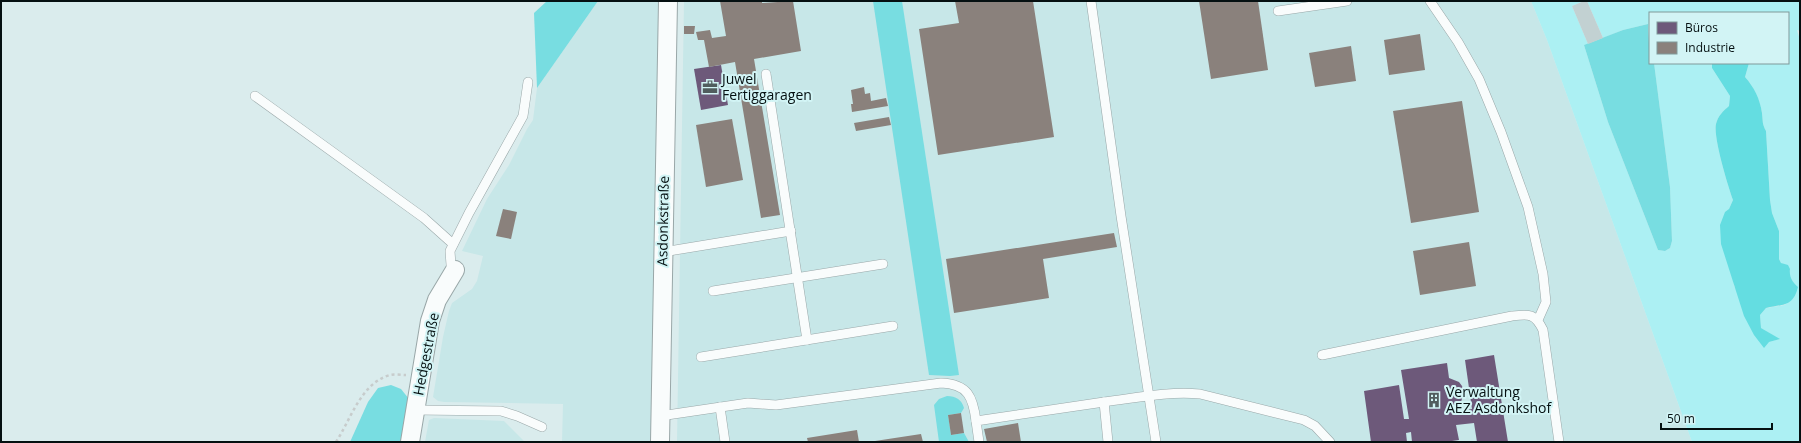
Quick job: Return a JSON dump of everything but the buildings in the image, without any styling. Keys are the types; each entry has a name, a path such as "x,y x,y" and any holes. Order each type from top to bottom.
{"street":[{"name":"Asdonkstraße","path":"660,442 668,1"},
{"name":"Hedgestraße","path":"410,442 430,321 437,300 455,270"}],"lane":[{"path":"1091,1 1121,216 1156,442"},
{"path":"1278,11 1346,1"},
{"path":"1430,1 1458,42 1479,79 1502,132 1528,208 1542,274 1546,302 1538,320"},
{"path":"766,74 807,340"},
{"path":"455,270 451,265 450,258 453,244 523,116 528,82"},
{"path":"255,96 424,218 453,244"},
{"path":"663,252 791,232"},
{"path":"713,291 883,264"},
{"path":"1322,355 1512,316 1533,316 1538,320 1543,330 1550,368 1559,442"},
{"path":"702,357 893,326"},
{"path":"660,416 754,403 776,405 946,383 959,386 967,392 974,408 979,442"},
{"path":"976,421 1175,393 1200,394 1294,416 1315,426 1330,442"},
{"path":"1104,402 1108,442"},
{"path":"720,407 725,442"},
{"path":"415,410 501,411 542,428"}],"path":[{"path":"336,442 356,406 366,391 377,380 391,374 420,376"}],"shaded area":[{"path":"547,1 598,1 537,88 534,13"},
{"path":"598,1 659,1 653,442 562,442 563,404 444,402 438,401 433,397 449,311 452,303 472,289 477,281 483,256 462,251 487,199 509,165 533,120 537,88"},
{"path":"684,1 1531,1 1547,40 1692,442 677,442"},
{"path":"873,1 902,1 959,375 929,375"},
{"path":"1531,1 1584,1 1572,6 1588,44 1584,45 1608,122 1658,250 1665,251 1670,248 1672,241 1670,187 1654,64 1712,64 1712,68 1730,96 1729,106 1718,119 1716,130 1722,162 1733,200 1729,209 1734,286 1769,342 1779,339 1761,328 1760,315 1766,308 1785,305 1793,282 1789,273 1790,269 1781,263 1779,259 1779,231 1772,213 1770,200 1766,131 1763,124 1762,112 1756,93 1745,77 1749,64 1789,64 1789,12 1649,12 1649,30 1648,24 1623,30 1603,38 1587,1 1800,1 1800,31 1797,30 1800,40 1800,442 1692,442 1547,40"},
{"path":"1648,24 1649,64 1654,64 1670,187 1672,241 1670,248 1665,251 1658,250 1608,122 1584,45 1623,30"},
{"path":"1712,64 1749,64 1745,77 1754,89 1758,98 1763,124 1766,131 1770,200 1772,213 1779,231 1779,259 1781,263 1788,265 1791,279 1798,287 1793,298 1786,304 1766,308 1760,315 1761,328 1780,339 1769,342 1764,348 1754,335 1744,316 1721,244 1720,225 1725,212 1729,209 1733,200 1719,150 1716,124 1721,114 1729,106 1730,96 1712,68"},
{"path":"391,385 401,389 409,399 402,442 350,442 368,402 378,388"},
{"path":"947,396 958,399 964,408 961,413 948,415 951,435 964,433 969,442 939,442 934,405 939,399"},
{"path":"434,418 504,421 525,442 425,442 429,420"}],"place":[{"name":"Juwel Fertiggaragen","path":"710,87"},
{"name":"Verwaltung AEZ Asdonkshof","path":"1434,400"}]}
